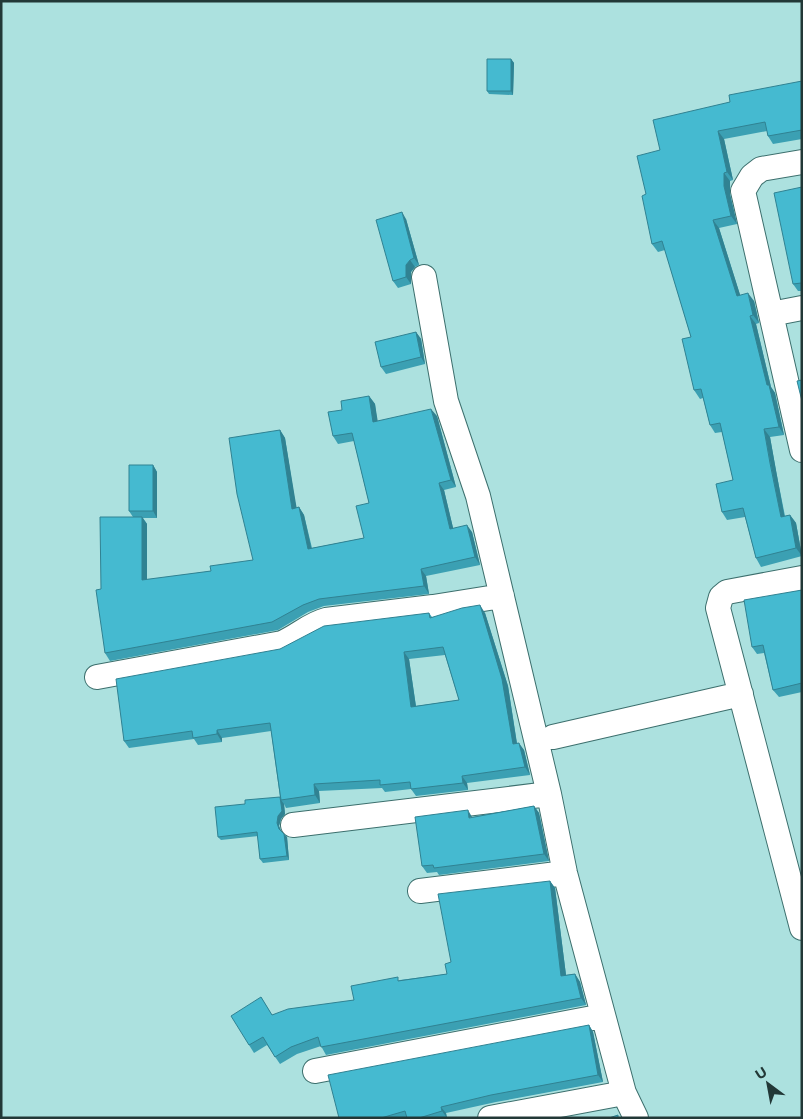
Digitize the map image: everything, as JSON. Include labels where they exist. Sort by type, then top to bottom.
[{"type":"street","points":[[802,162],[762,170],[752,176],[743,191],[802,450]]},
{"type":"street","points":[[424,276],[446,401],[478,496],[565,873],[624,1093],[636,1118]]},
{"type":"street","points":[[771,314],[802,308]]},
{"type":"street","points":[[802,578],[727,592],[721,597],[718,608],[802,928]]},
{"type":"street","points":[[97,677],[282,643],[294,638],[316,622],[326,620],[433,608],[502,596]]},
{"type":"street","points":[[553,737],[740,694]]},
{"type":"street","points":[[294,825],[548,794]]},
{"type":"street","points":[[420,891],[565,873]]},
{"type":"street","points":[[315,1071],[603,1016]]},
{"type":"street","points":[[490,1118],[624,1093]]},
{"type":"building","points":[[487,59],[511,59],[511,91],[487,91]]},
{"type":"building","points":[[802,81],[802,130],[768,136],[765,122],[718,131],[727,172],[724,173],[724,186],[731,216],[713,220],[737,296],[748,293],[753,315],[750,316],[779,427],[764,429],[770,463],[781,517],[790,515],[796,548],[756,558],[743,508],[722,512],[716,484],[733,480],[720,423],[710,425],[701,389],[694,390],[682,339],[691,337],[662,241],[652,244],[642,196],[646,194],[637,156],[660,150],[653,120],[730,102],[729,95]]},
{"type":"building","points":[[802,187],[802,284],[793,284],[774,193]]},
{"type":"building","points":[[402,212],[414,258],[406,265],[406,277],[393,281],[376,220]]},
{"type":"building","points":[[416,332],[421,357],[381,367],[375,342]]},
{"type":"building","points":[[802,380],[802,401],[797,381]]},
{"type":"building","points":[[369,396],[373,422],[431,409],[451,480],[439,483],[450,529],[467,525],[475,557],[421,569],[424,586],[319,599],[303,605],[272,622],[105,653],[96,590],[101,589],[100,517],[142,517],[142,580],[211,571],[210,566],[253,560],[237,494],[229,438],[280,430],[292,509],[299,507],[308,549],[364,538],[356,506],[369,503],[352,433],[333,436],[328,412],[342,410],[341,401]]},
{"type":"building","points":[[129,465],[153,465],[153,511],[129,511]]},
{"type":"building","points":[[802,590],[802,683],[773,690],[763,645],[752,647],[744,600]]},
{"type":"building","points":[[480,605],[502,679],[513,744],[519,743],[525,767],[462,776],[463,783],[411,789],[410,782],[380,785],[380,780],[314,784],[315,795],[281,800],[270,723],[217,730],[217,734],[193,738],[192,731],[124,741],[116,679],[280,649],[324,626],[429,613],[430,618],[462,608]],"holes":[[[443,647],[459,700],[411,707],[404,652]]]},
{"type":"building","points":[[280,797],[282,811],[278,816],[277,823],[279,829],[284,834],[287,856],[260,859],[257,832],[218,837],[215,807],[245,804],[245,800]]},
{"type":"building","points":[[534,806],[544,854],[434,868],[433,865],[422,866],[415,817],[468,810],[469,818]]},
{"type":"building","points":[[550,881],[561,976],[575,974],[581,998],[321,1047],[318,1037],[291,1047],[275,1057],[263,1037],[249,1045],[231,1016],[261,997],[272,1015],[288,1009],[354,1000],[351,986],[398,977],[398,981],[447,974],[445,964],[451,962],[438,894]]},
{"type":"building","points":[[589,1025],[598,1075],[491,1095],[441,1107],[442,1111],[419,1118],[407,1118],[405,1111],[381,1118],[339,1118],[328,1075]]}]
